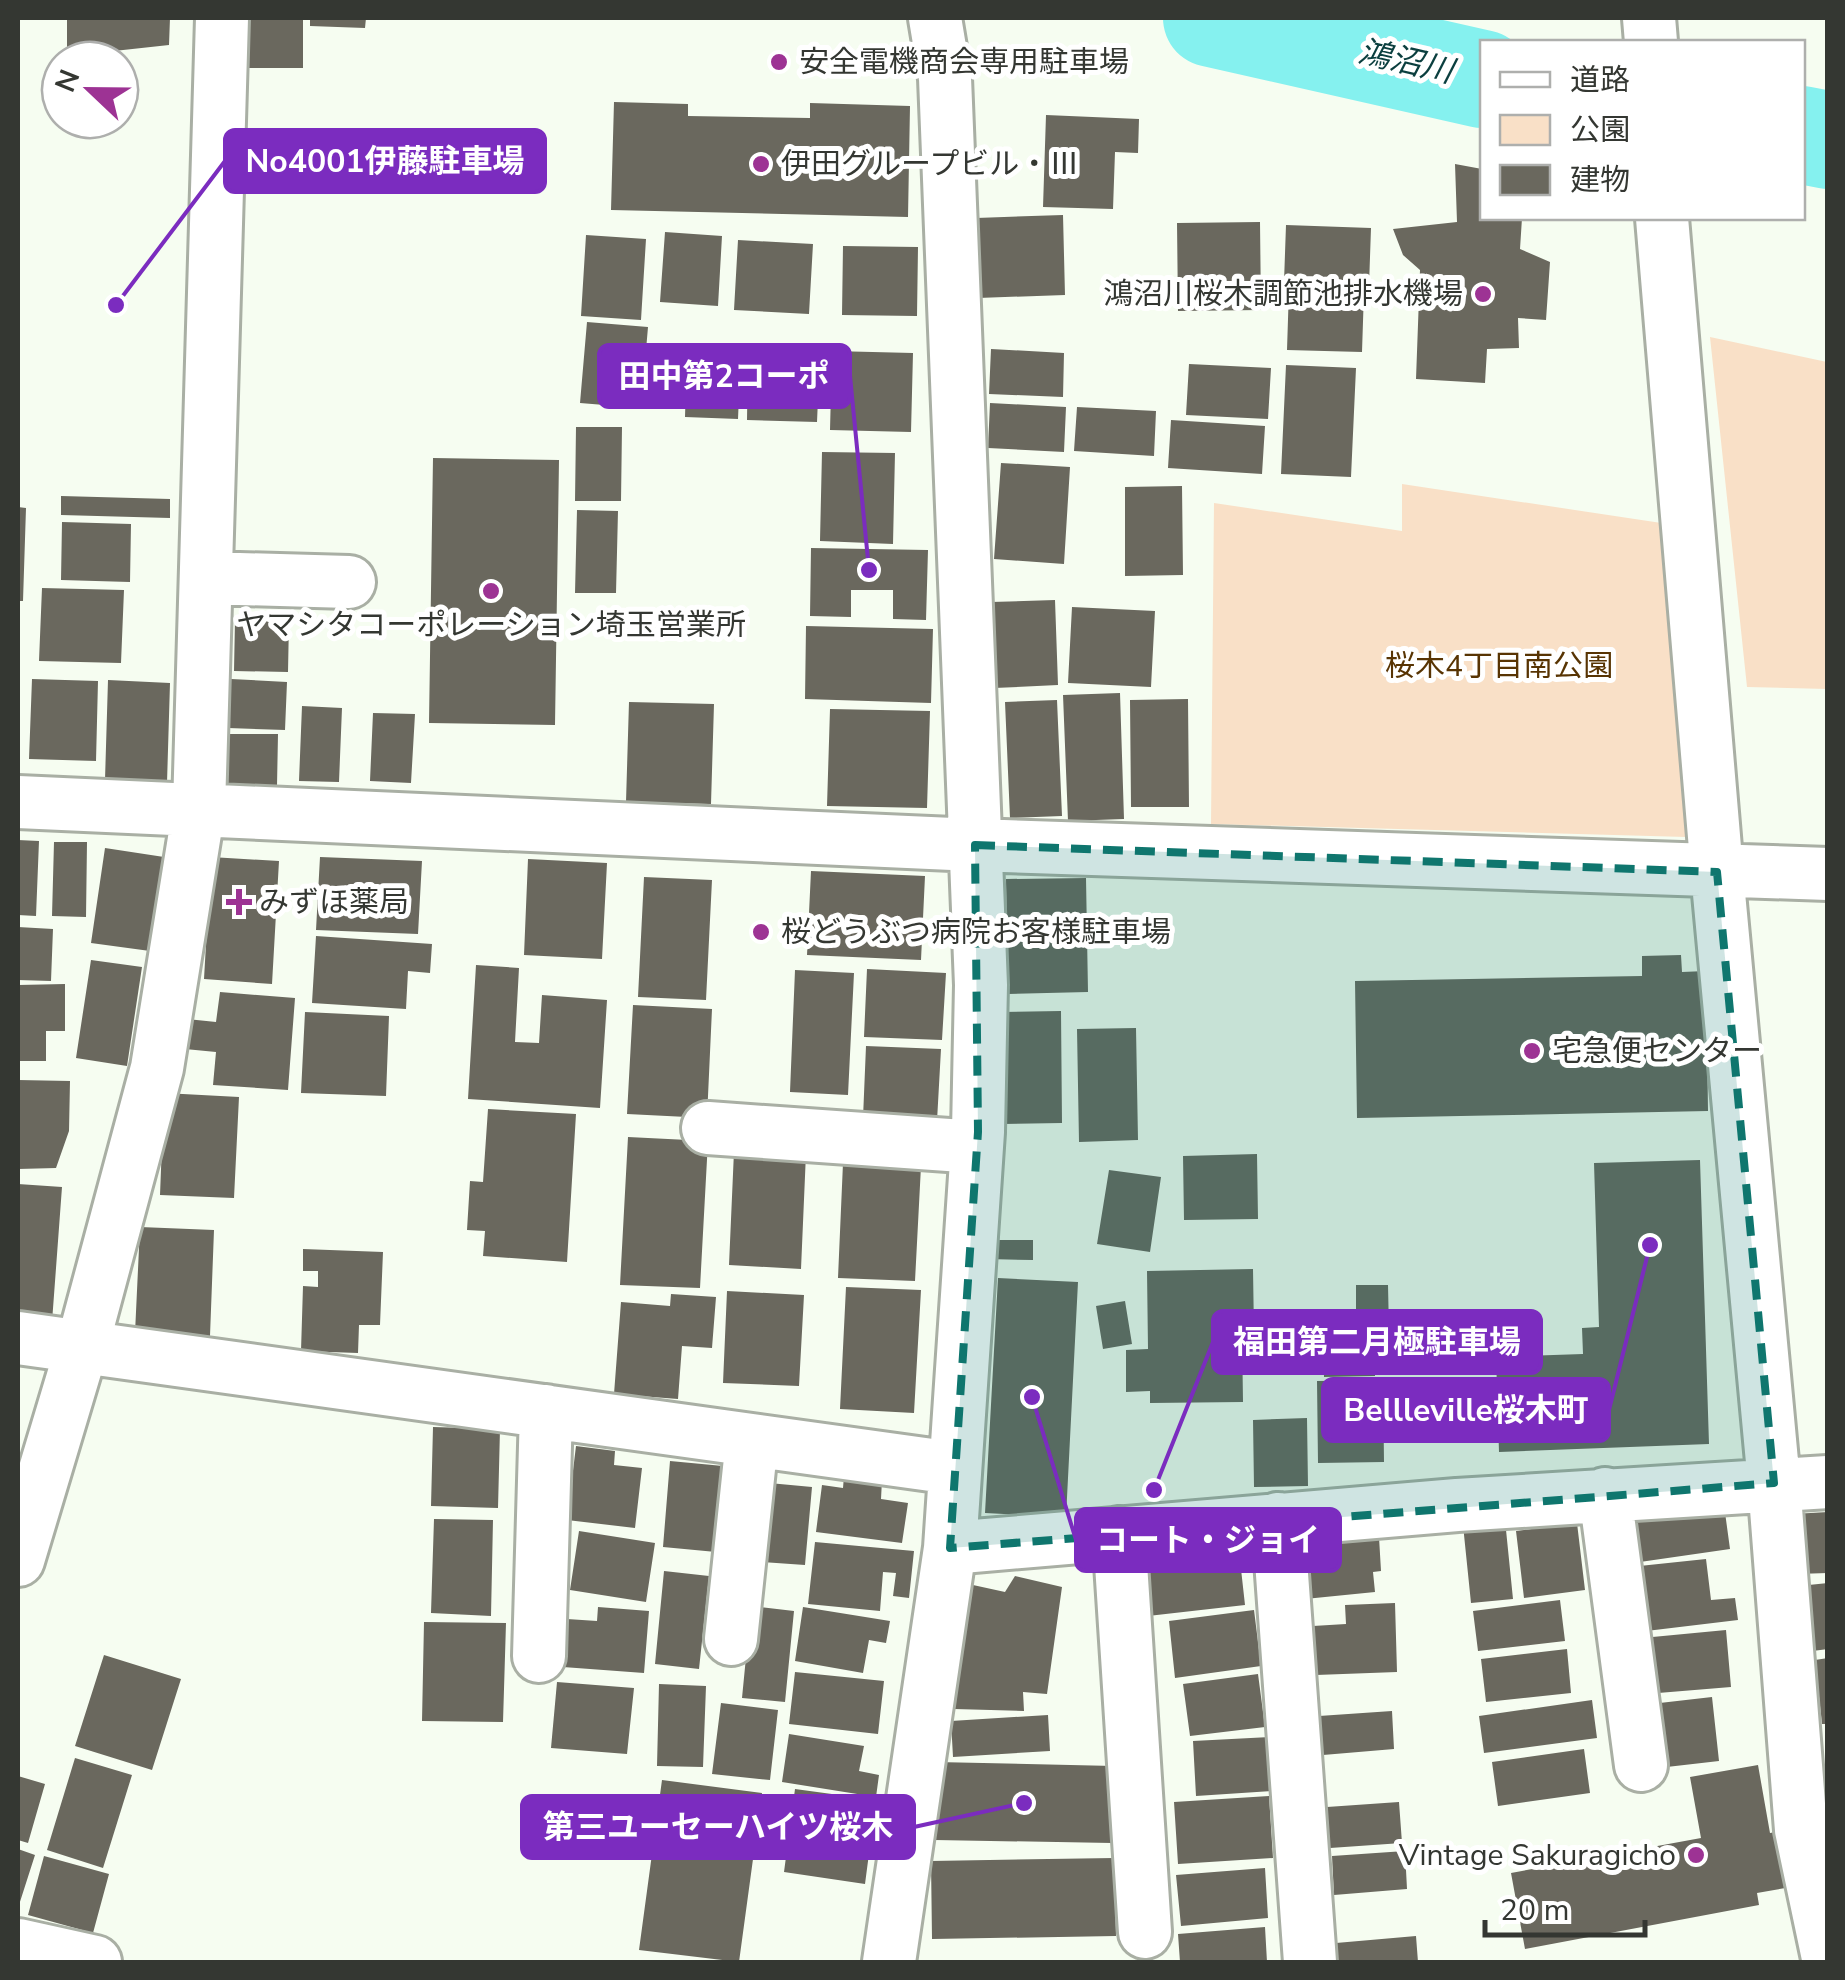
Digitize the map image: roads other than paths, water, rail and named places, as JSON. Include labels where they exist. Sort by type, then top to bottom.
[{"type":"street","points":[[18,1560],[82,1347],[157,1068],[200,808],[222,18]]},
{"type":"street","points":[[889,1962],[950,1548],[976,1147],[981,985],[945,78],[935,18]]},
{"type":"street","points":[[1662,220],[1774,1483],[1828,1958]]},
{"type":"street","points":[[206,578],[348,582]]},
{"type":"street","points":[[18,802],[975,845],[1828,874]]},
{"type":"street","points":[[708,1128],[976,1147]]},
{"type":"street","points":[[18,1338],[953,1468]]},
{"type":"street","points":[[538,1656],[546,1411]]},
{"type":"street","points":[[730,1639],[752,1440]]},
{"type":"street","points":[[950,1548],[1606,1494],[1828,1482]]},
{"type":"street","points":[[1606,1494],[1641,1765]]},
{"type":"street","points":[[1278,1520],[1310,1962]]},
{"type":"street","points":[[1119,1533],[1145,1932]]},
{"type":"street","points":[[18,1946],[95,1962]]},
{"type":"waterway","name":"鴻沼川","points":[[1212,18],[1480,79]]},
{"type":"waterway","name":"鴻沼川","points":[[1805,136],[1828,140]]},
{"type":"place","name":"安全電機商会専用駐車場","points":[[779,62]]},
{"type":"place","name":"伊田グループビル・Ⅲ","points":[[761,164]]},
{"type":"place","name":"鴻沼川桜木調節池排水機場","points":[[1483,294]]},
{"type":"place","name":"No4001伊藤駐車場","points":[[116,305]]},
{"type":"place","name":"田中第2コーポ","points":[[869,570]]},
{"type":"place","name":"ヤマシタコーポレーション埼玉営業所","points":[[491,591]]},
{"type":"place","name":"みずほ薬局","points":[[239,902]]},
{"type":"place","name":"桜どうぶつ病院お客様駐車場","points":[[761,932]]},
{"type":"place","name":"宅急便センター","points":[[1532,1051]]},
{"type":"place","name":"Bellleville桜木町","points":[[1650,1245]]},
{"type":"place","name":"コート・ジョイ","points":[[1032,1397]]},
{"type":"place","name":"福田第二月極駐車場","points":[[1154,1490]]},
{"type":"place","name":"第三ユーセーハイツ桜木","points":[[1024,1803]]},
{"type":"place","name":"Vintage Sakuragicho","points":[[1696,1855]]},
{"type":"park label","name":"桜木4丁目南公園","points":[[1499,666]]}]
